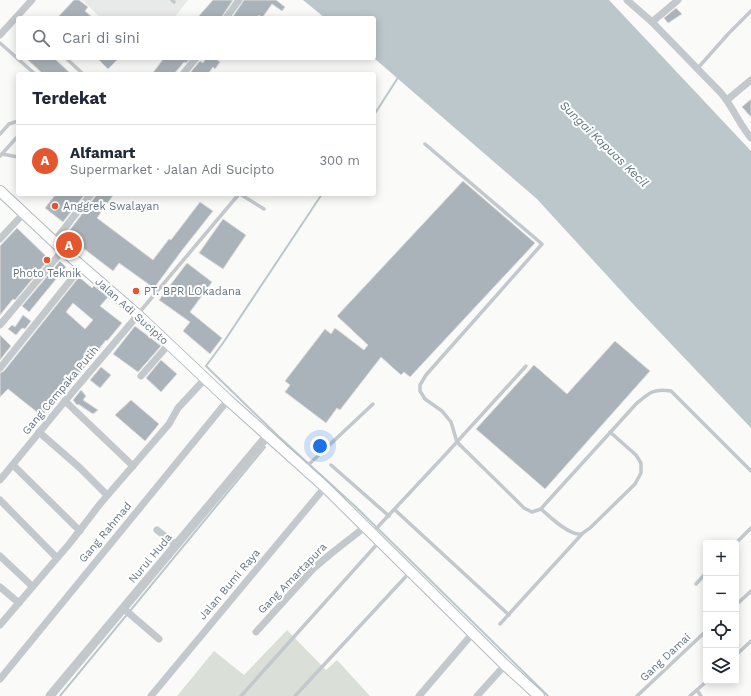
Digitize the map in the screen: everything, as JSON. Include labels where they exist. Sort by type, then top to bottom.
[{"type":"main road","name":"Jalan Adi Sucipto","points":[[0,191],[54,242],[138,315],[228,400],[325,487],[505,665],[539,696]]},
{"type":"street","points":[[22,16],[32,0]]},
{"type":"street","points":[[227,16],[239,0]]},
{"type":"street","points":[[627,0],[652,22],[727,100],[740,124],[751,138]]},
{"type":"street","points":[[652,22],[678,0]]},
{"type":"street","points":[[0,35],[16,21]]},
{"type":"street","points":[[185,72],[194,60]]},
{"type":"street","points":[[727,100],[751,80]]},
{"type":"street","points":[[54,242],[89,196]]},
{"type":"street","points":[[0,239],[24,213]]},
{"type":"street","points":[[0,325],[63,250]]},
{"type":"street","points":[[0,368],[82,266]]},
{"type":"street","name":"Gang Cempaka Putih","points":[[0,480],[64,401],[138,315]]},
{"type":"street","points":[[141,376],[169,344]]},
{"type":"street","points":[[0,625],[80,531],[107,495],[169,424],[178,408],[206,379]]},
{"type":"street","name":"Gang Rahmad","points":[[0,679],[228,400]]},
{"type":"street","points":[[64,401],[133,466]]},
{"type":"street","points":[[39,432],[80,468],[107,495]]},
{"type":"street","name":"Nurul Huda","points":[[50,696],[268,435]]},
{"type":"street","points":[[13,465],[80,531]]},
{"type":"street","name":"Jalan Bumi Raya","points":[[151,696],[325,487]]},
{"type":"street","points":[[0,500],[57,558]]},
{"type":"street","points":[[157,530],[176,545]]},
{"type":"street","name":"Gang Amartapura","points":[[256,632],[314,568],[333,552],[370,530]]},
{"type":"street","points":[[0,556],[32,586]]},
{"type":"street","points":[[0,587],[19,603]]},
{"type":"street","points":[[123,608],[159,639]]},
{"type":"street","points":[[419,696],[473,633]]},
{"type":"street","points":[[477,696],[505,665]]},
{"type":"lane","points":[[697,69],[751,11]]},
{"type":"lane","points":[[0,43],[16,57]]},
{"type":"lane","points":[[19,60],[33,72]]},
{"type":"lane","points":[[68,60],[81,72]]},
{"type":"lane","points":[[0,134],[9,124],[16,122]]},
{"type":"lane","points":[[1,155],[16,138]]},
{"type":"lane","points":[[425,144],[542,244],[426,375],[420,385],[420,391],[425,399],[442,411],[451,422],[457,442],[524,508],[532,512],[540,509],[636,404],[648,394],[659,389],[671,391],[751,471]]},
{"type":"lane","points":[[1,155],[16,157]]},
{"type":"lane","points":[[138,315],[238,196]]},
{"type":"lane","points":[[243,196],[264,209]]},
{"type":"lane","points":[[370,530],[379,525],[395,510],[526,366]]},
{"type":"lane","points":[[306,467],[373,404]]},
{"type":"lane","points":[[500,624],[582,534],[635,484],[641,472],[641,463],[636,455],[610,432]]},
{"type":"lane","points":[[331,465],[389,516]]},
{"type":"lane","points":[[540,509],[573,533],[582,534]]},
{"type":"lane","points":[[395,510],[509,615]]},
{"type":"lane","points":[[739,540],[751,528]]},
{"type":"lane","points":[[241,696],[380,541]]},
{"type":"lane","points":[[295,696],[411,571]]},
{"type":"lane","points":[[696,584],[703,576]]},
{"type":"lane","points":[[739,602],[751,591]]},
{"type":"lane","name":"Gang Damai","points":[[637,696],[703,634]]},
{"type":"lane","points":[[739,652],[751,642]]},
{"type":"lane","points":[[690,696],[703,684]]},
{"type":"lane","points":[[696,690],[701,696]]},
{"type":"shaded area","points":[[82,0],[188,0],[176,16],[99,16]]},
{"type":"shaded area","points":[[287,630],[326,670],[337,660],[370,696],[177,696],[214,651],[244,675]]},
{"type":"water","name":"Sungai Kapuas Kecil","points":[[303,0],[609,0],[751,151],[751,428],[634,305],[537,199],[376,60],[376,16],[323,16]]},
{"type":"building","points":[[74,0],[79,0],[88,7],[85,11],[91,16],[59,16]]},
{"type":"building","points":[[213,0],[233,0],[222,16],[199,16]]},
{"type":"building","points":[[244,0],[276,0],[285,7],[282,11],[272,4],[263,16],[233,16]]},
{"type":"building","points":[[676,8],[682,14],[668,23],[664,18]]},
{"type":"building","points":[[28,60],[56,60],[69,72],[41,72]]},
{"type":"building","points":[[99,60],[117,60],[108,69]]},
{"type":"building","points":[[162,60],[188,60],[186,63],[184,62],[176,72],[154,72]]},
{"type":"building","points":[[205,60],[218,60],[220,62],[215,69],[213,67],[209,72],[191,72],[200,61],[203,63]]},
{"type":"building","points":[[751,99],[751,117],[742,107]]},
{"type":"building","points":[[463,181],[535,243],[410,377],[404,372],[401,375],[381,357],[340,410],[337,408],[326,423],[285,392],[290,385],[285,381],[325,329],[331,334],[335,328],[364,350],[368,345],[337,316]]},
{"type":"building","name":"Anggrek Swalayan","points":[[54,196],[83,196],[63,222],[45,208]]},
{"type":"building","points":[[113,196],[97,218],[153,260],[169,239],[171,240],[200,202],[213,211],[154,288],[119,263],[113,271],[66,235],[95,197]]},
{"type":"building","points":[[223,219],[246,235],[223,269],[199,253]]},
{"type":"building","points":[[17,228],[49,259],[15,300],[13,299],[0,315],[0,246]]},
{"type":"building","points":[[60,261],[66,267],[29,312],[22,306]]},
{"type":"building","points":[[187,263],[212,282],[190,312],[222,338],[210,354],[183,331],[190,322],[159,300]]},
{"type":"building","points":[[79,277],[92,288],[94,286],[108,297],[100,306],[122,323],[42,416],[8,389],[0,397],[0,373],[4,371]],"holes":[[[73,303],[93,320],[85,329],[66,312]]]},
{"type":"building","points":[[23,315],[31,321],[25,329],[22,328],[16,335],[8,329],[12,325],[15,327]]},
{"type":"building","points":[[135,326],[161,346],[138,372],[113,354]]},
{"type":"building","points":[[0,335],[11,346],[0,360]]},
{"type":"building","points":[[615,341],[650,371],[545,489],[476,429],[534,365],[567,394]]},
{"type":"building","points":[[161,360],[177,374],[161,392],[146,378]]},
{"type":"building","points":[[101,367],[111,375],[100,388],[90,380]]},
{"type":"building","points":[[81,390],[86,396],[83,400],[98,410],[93,414],[78,404],[77,405],[73,400]]},
{"type":"building","points":[[131,400],[159,424],[145,441],[115,415]]},
{"type":"waterway","points":[[376,112],[399,76]]},
{"type":"waterway","points":[[321,196],[223,343],[206,366],[276,434],[357,508],[548,696]]},
{"type":"waterway","points":[[60,696],[265,447]]},
{"type":"place","name":"Anggrek Swalayan","points":[[55,206]]},
{"type":"place","name":"Alfamart","points":[[69,245]]},
{"type":"place","name":"Photo Teknik","points":[[47,260]]},
{"type":"place","name":"PT. BPR LOkadana","points":[[136,291]]}]
